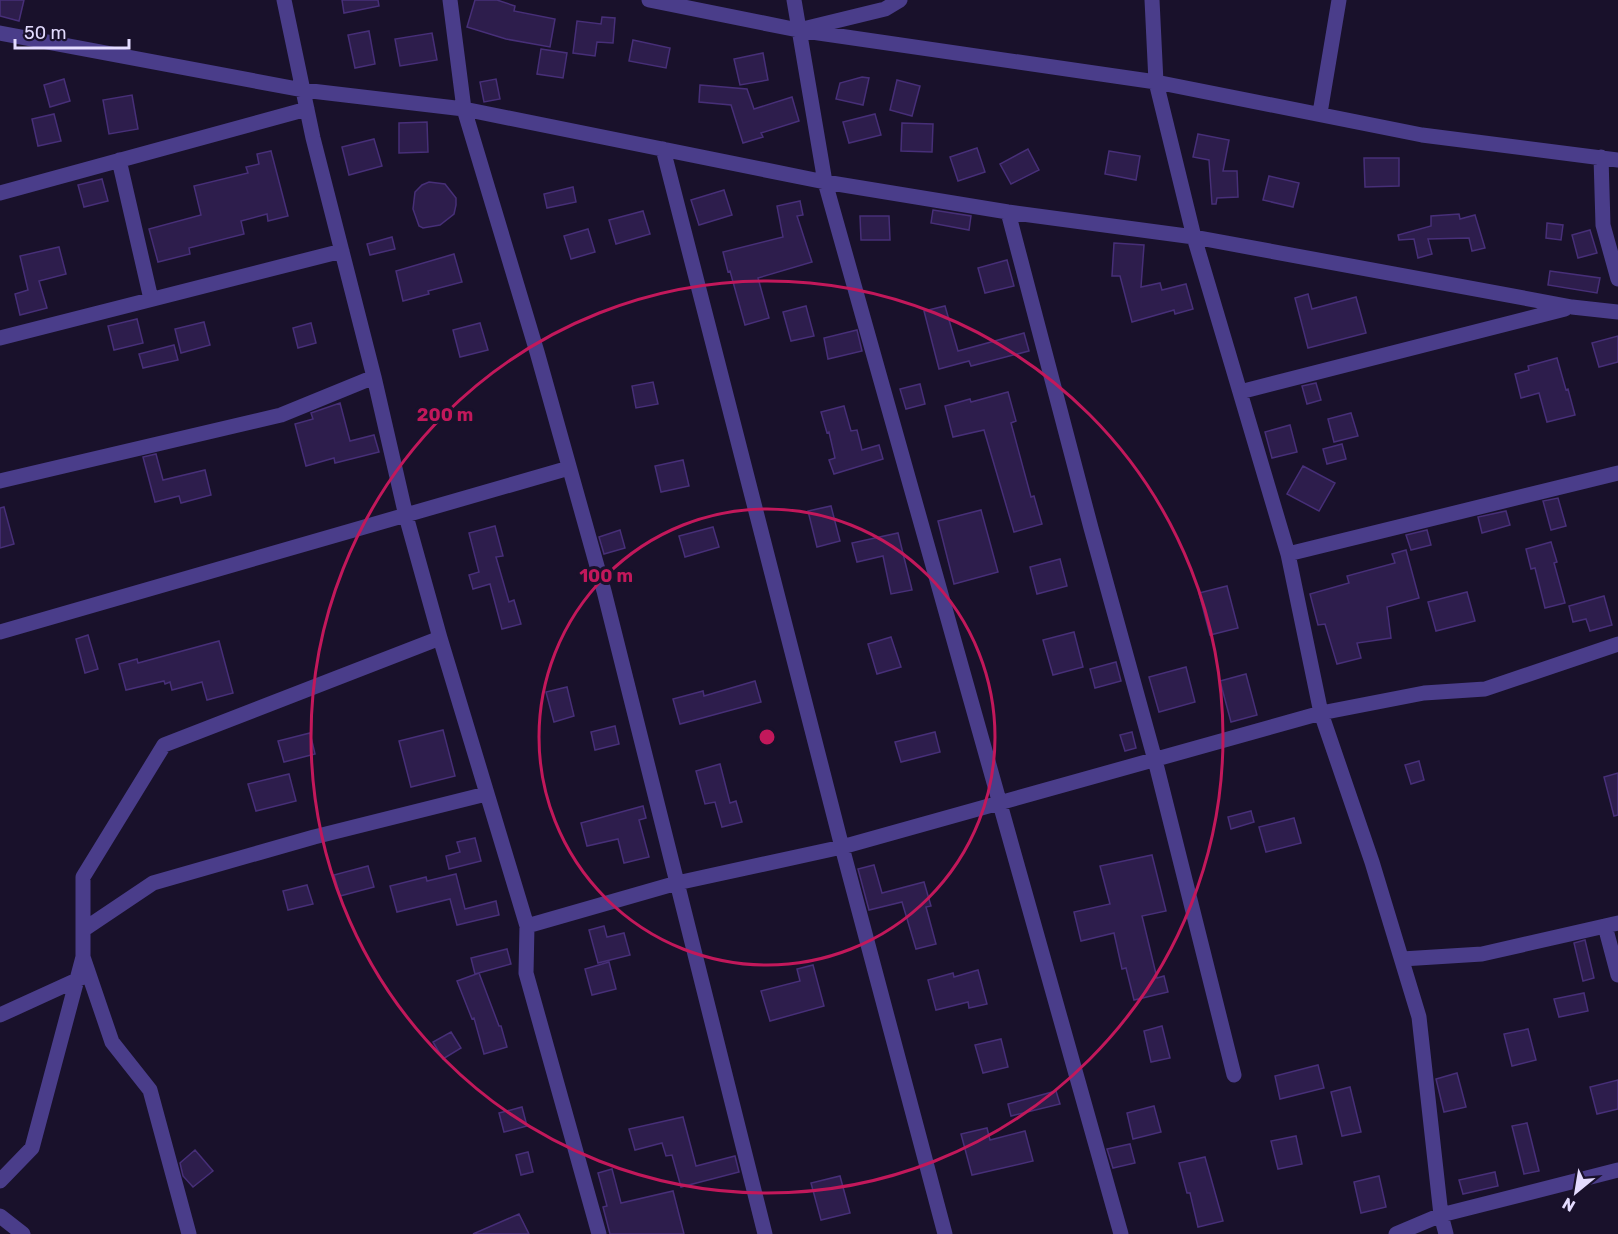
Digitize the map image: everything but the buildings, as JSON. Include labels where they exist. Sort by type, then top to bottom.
[{"type":"street","points":[[284,0],[307,109],[406,516],[486,794],[527,926],[526,973],[599,1234]]},
{"type":"street","points":[[450,0],[464,109],[537,352],[604,591],[765,1234]]},
{"type":"street","points":[[650,0],[798,30],[1156,82],[1422,135],[1618,160]]},
{"type":"street","points":[[794,0],[825,182],[1121,1234]]},
{"type":"street","points":[[798,30],[885,9],[900,0]]},
{"type":"street","points":[[1152,0],[1156,82],[1194,237],[1287,554],[1321,713],[1372,862],[1419,1017],[1441,1215],[1446,1234]]},
{"type":"street","points":[[1320,113],[1339,0]]},
{"type":"street","points":[[0,33],[303,90],[464,109],[825,182],[1008,212],[1194,237],[1572,307],[1618,312]]},
{"type":"street","points":[[0,193],[307,109]]},
{"type":"street","points":[[663,149],[842,847],[945,1234]]},
{"type":"street","points":[[1601,157],[1603,225],[1618,279]]},
{"type":"street","points":[[119,160],[151,299]]},
{"type":"street","points":[[1008,212],[1088,517],[1155,759],[1234,1075]]},
{"type":"street","points":[[0,338],[342,251]]},
{"type":"street","points":[[1240,392],[1572,307]]},
{"type":"street","points":[[0,481],[281,414],[374,377]]},
{"type":"street","points":[[0,632],[569,468]]},
{"type":"street","points":[[1287,554],[1618,473]]},
{"type":"street","points":[[0,1181],[32,1148],[83,978],[83,877],[164,745],[440,638]]},
{"type":"street","points":[[527,926],[677,883],[842,847],[1321,713],[1424,693],[1485,689],[1618,644]]},
{"type":"street","points":[[83,930],[153,883],[315,837],[486,794]]},
{"type":"street","points":[[1402,958],[1482,954],[1611,924],[1618,975]]},
{"type":"street","points":[[0,1016],[83,978]]},
{"type":"street","points":[[83,978],[112,1042],[150,1090],[189,1234]]},
{"type":"street","points":[[1396,1234],[1441,1215],[1618,1170]]},
{"type":"street","points":[[0,1216],[22,1234]]}]
